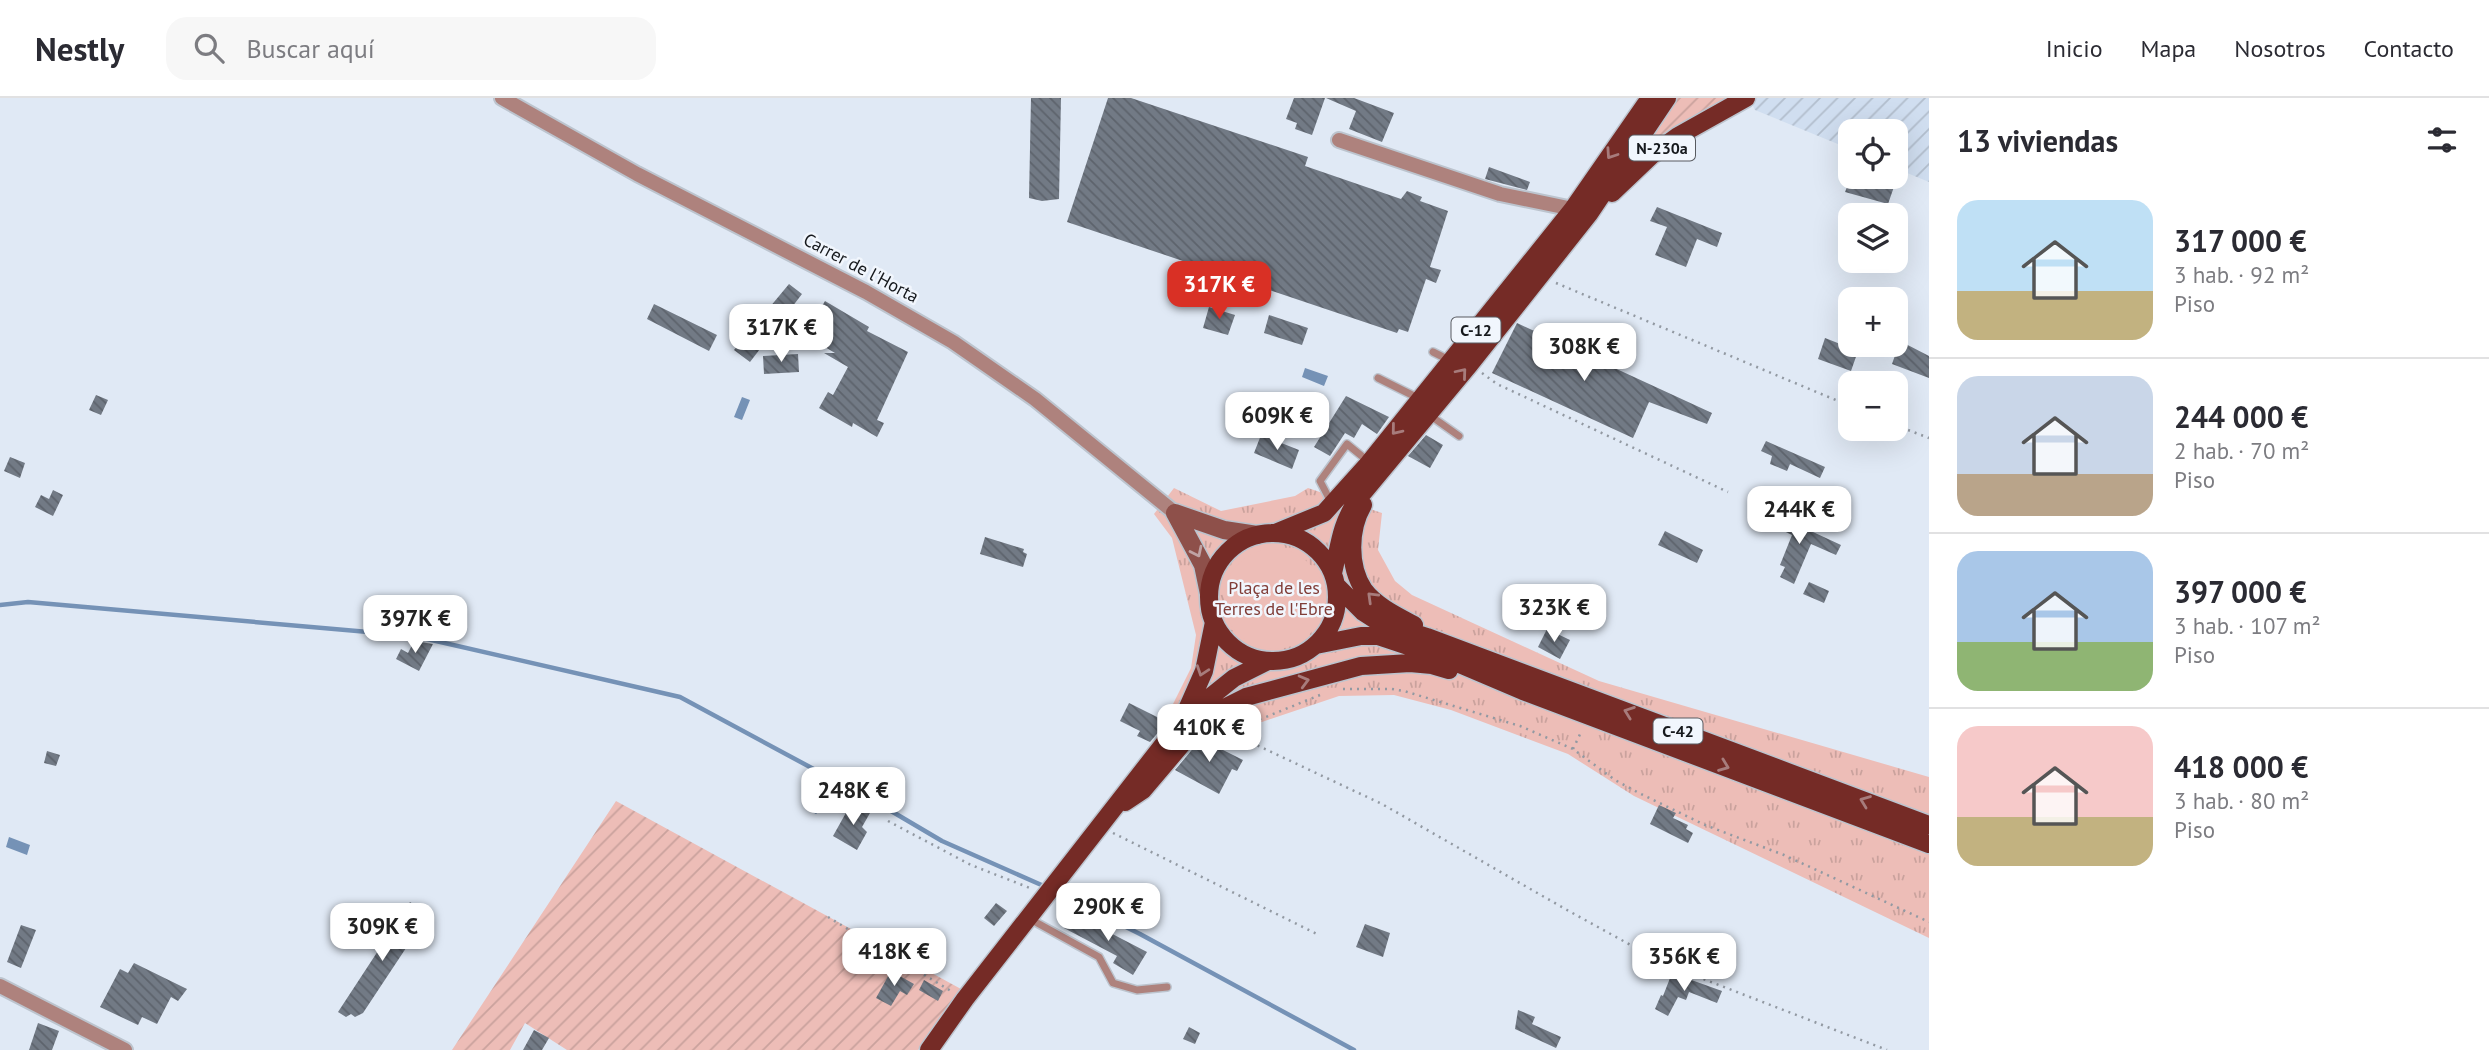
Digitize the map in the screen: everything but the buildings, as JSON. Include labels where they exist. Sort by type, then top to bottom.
[{"type":"main road","name":"C-12","points":[[1184,718],[1203,671],[1213,622],[1209,594],[1216,568],[1226,553],[1240,542],[1324,513],[1369,463],[1470,364],[1540,276],[1650,98]]},
{"type":"main road","name":"C-12","points":[[929,1050],[941,1026],[965,999],[1019,923],[1051,889],[1184,718],[1234,678],[1268,661],[1294,658],[1316,645],[1330,628],[1337,607],[1335,579],[1340,533],[1347,516],[1388,463],[1451,362],[1581,212],[1667,98]]},
{"type":"main road","name":"N-230a","points":[[1581,212],[1670,142],[1746,98]]},
{"type":"main road","points":[[1388,463],[1359,513],[1352,540],[1353,558],[1364,589],[1380,604],[1414,625],[1427,637]]},
{"type":"main road","points":[[1266,534],[1293,537],[1310,545],[1323,557],[1335,579]]},
{"type":"main road","name":"C-42","points":[[1335,579],[1363,612],[1377,621],[1427,637],[1929,825]]},
{"type":"main road","points":[[1213,622],[1235,649],[1254,659],[1268,661]]},
{"type":"main road","name":"C-42","points":[[1316,645],[1361,636],[1378,636],[1450,660],[1523,691],[1929,844]]},
{"type":"main road","points":[[1111,811],[1143,790],[1203,718],[1246,697],[1283,686],[1361,666],[1410,663],[1432,665],[1523,691]]},
{"type":"street","name":"Carrer de l'Horta","points":[[502,98],[609,159],[849,282],[945,337],[1035,399],[1175,513]]},
{"type":"street","points":[[1339,140],[1500,194],[1581,212]]},
{"type":"street","points":[[1175,513],[1224,530],[1266,534]]},
{"type":"street","points":[[1175,513],[1203,565],[1209,594]]},
{"type":"street","points":[[0,986],[125,1050]]},
{"type":"lane","points":[[1433,352],[1451,362]]},
{"type":"lane","points":[[1378,378],[1424,407],[1459,436]]},
{"type":"lane","points":[[1333,505],[1320,481],[1347,444],[1369,463]]},
{"type":"lane","points":[[1019,923],[1098,957],[1113,983],[1137,990],[1167,987]]},
{"type":"path","points":[[1540,276],[1838,401]]},
{"type":"path","points":[[1470,364],[1497,384],[1728,492]]},
{"type":"path","points":[[1908,430],[1929,438]]},
{"type":"path","points":[[1339,689],[1378,688],[1404,691],[1520,726],[1573,749],[1615,780],[1705,825],[1784,855],[1929,922]]},
{"type":"path","points":[[1327,693],[1256,720],[1247,728],[1248,741],[1382,804],[1667,965],[1887,1050]]},
{"type":"path","points":[[1573,749],[1589,716]]},
{"type":"path","points":[[888,821],[971,865],[1017,881],[1051,889]]},
{"type":"path","points":[[1100,827],[1317,934]]},
{"type":"path","points":[[828,917],[965,999]]},
{"type":"shaded area","points":[[1749,98],[1929,98],[1929,182],[1908,173],[1908,119],[1838,119],[1838,144],[1755,110]]},
{"type":"green space","points":[[1675,98],[1736,98],[1623,175]]},
{"type":"green space","points":[[1174,488],[1221,511],[1295,496],[1308,488],[1382,513],[1378,550],[1395,581],[1412,595],[1599,681],[1929,777],[1929,938],[1634,796],[1568,754],[1451,710],[1394,695],[1339,696],[1262,722],[1213,728],[1171,708],[1191,668],[1196,635],[1172,538],[1154,514]]},
{"type":"green space","name":"Plaça de les Terres de l'Ebre","points":[[1274,549],[1293,553],[1310,563],[1320,580],[1324,599],[1320,618],[1310,635],[1293,645],[1274,649],[1255,645],[1238,635],[1228,618],[1224,599],[1228,580],[1238,563],[1255,553]]},
{"type":"green space","points":[[616,801],[961,989],[918,1050],[567,1050],[525,1023],[510,1050],[452,1050]]},
{"type":"water","points":[[1305,368],[1328,376],[1324,386],[1302,377]]},
{"type":"water","points":[[742,397],[750,400],[742,420],[734,417]]},
{"type":"water","points":[[815,790],[824,795],[816,814],[805,808]]},
{"type":"water","points":[[9,837],[30,845],[27,855],[6,847]]},
{"type":"waterway","points":[[0,605],[28,602],[414,636],[680,697],[942,841],[1046,887]]},
{"type":"waterway","points":[[1054,891],[1140,934],[1354,1050]]}]
